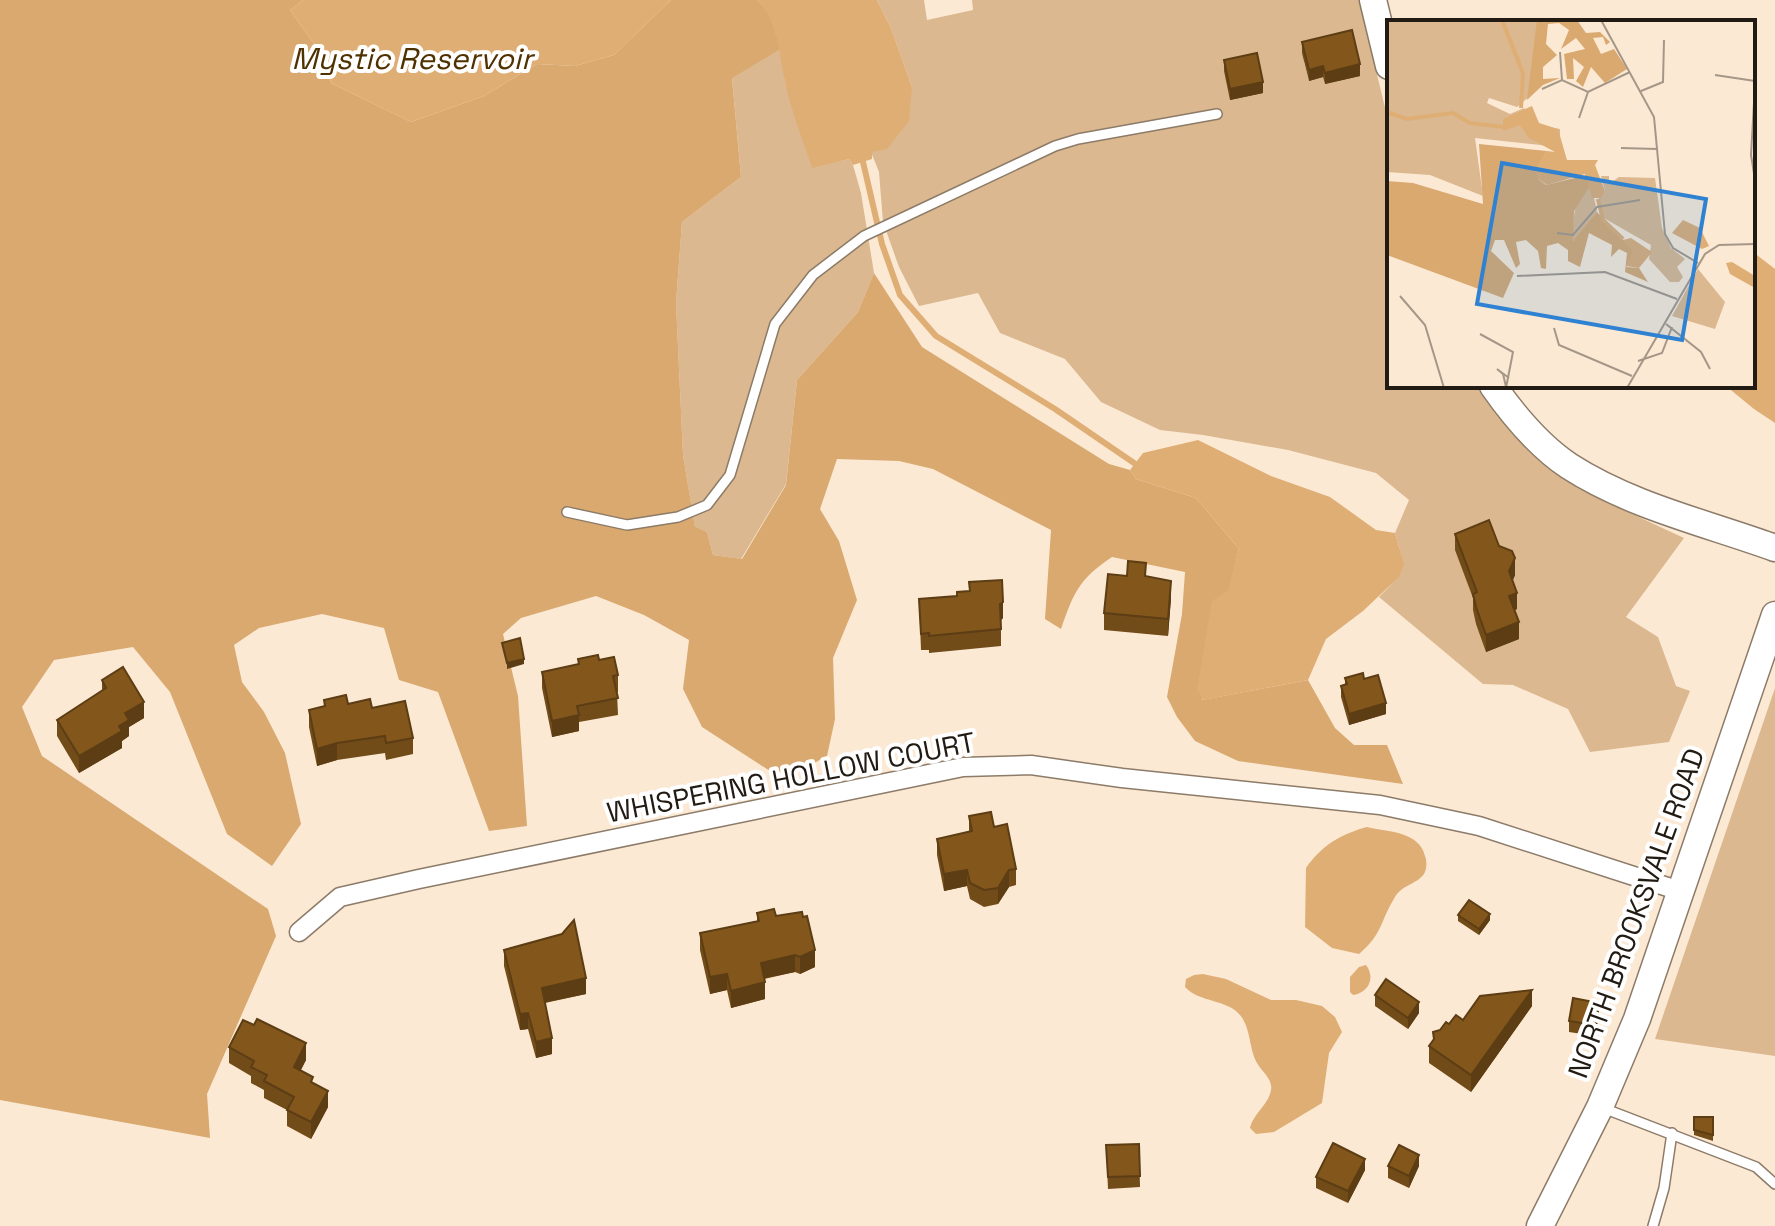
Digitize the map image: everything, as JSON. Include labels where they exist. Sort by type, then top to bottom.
[{"type":"main road","points":[[1373,0],[1387,58]]},
{"type":"main road","points":[[1495,388],[1541,443],[1569,465],[1633,498],[1775,548]]},
{"type":"main road","name":"NORTH BROOKSVALE ROAD","points":[[1540,1226],[1600,1107],[1637,1019],[1775,615]]},
{"type":"street","name":"WHISPERING HOLLOW COURT","points":[[299,932],[340,897],[963,767],[1031,765],[1122,778],[1380,805],[1479,826],[1680,891]]},
{"type":"lane","points":[[567,512],[627,525],[678,517],[707,505],[730,475],[775,324],[813,275],[864,236],[1055,146],[1078,139],[1217,114]]},
{"type":"lane","points":[[1600,1107],[1756,1167],[1775,1184]]},
{"type":"lane","points":[[1653,1226],[1664,1188],[1672,1133]]},
{"type":"shaded area","points":[[0,0],[303,0],[290,10],[324,58],[331,83],[411,122],[484,96],[537,64],[575,66],[614,55],[671,0],[757,0],[769,12],[781,49],[732,78],[741,177],[682,222],[676,303],[683,455],[695,527],[707,532],[713,555],[742,559],[786,485],[797,380],[858,312],[874,273],[922,347],[1109,464],[1130,470],[1136,479],[1196,498],[1239,549],[1202,700],[1308,680],[1335,728],[1354,745],[1387,745],[1403,784],[1238,761],[1195,741],[1167,697],[1182,614],[1185,572],[1112,557],[1079,587],[1061,629],[1045,619],[1051,530],[933,469],[899,461],[837,459],[820,509],[839,541],[857,600],[833,658],[835,719],[827,756],[809,766],[773,773],[702,727],[683,689],[689,640],[644,615],[596,596],[521,618],[503,634],[518,696],[527,826],[489,831],[438,692],[399,680],[384,628],[322,614],[259,628],[234,645],[242,682],[264,712],[285,753],[301,824],[272,866],[227,834],[170,692],[133,647],[54,660],[22,707],[42,756],[268,909],[276,936],[207,1094],[210,1138],[0,1100]]},
{"type":"shaded area","points":[[877,0],[924,0],[927,20],[973,10],[972,0],[1359,0],[1387,116],[1387,388],[1482,388],[1516,437],[1547,467],[1613,505],[1684,538],[1626,617],[1658,637],[1676,686],[1690,691],[1669,742],[1590,752],[1568,709],[1513,685],[1483,684],[1379,597],[1402,568],[1395,533],[1409,500],[1376,473],[1288,450],[1160,430],[1101,402],[1065,359],[1000,333],[978,293],[919,306],[899,267],[883,222],[879,172],[871,152],[878,149],[912,87],[891,28]],"holes":[[[1304,62],[1360,75],[1325,84],[1323,77],[1309,81]]]},
{"type":"shaded area","points":[[781,49],[785,82],[812,167],[849,159],[853,165],[861,193],[874,273],[858,312],[797,380],[786,484],[741,559],[713,555],[707,532],[695,528],[683,455],[676,303],[682,222],[741,177],[732,77]]},
{"type":"shaded area","points":[[1775,688],[1775,1056],[1655,1039]]},
{"type":"water","name":"Mystic Reservoir","points":[[303,0],[671,0],[614,55],[575,66],[537,64],[484,96],[411,122],[331,83],[324,58],[290,10]]},
{"type":"water","points":[[757,0],[877,0],[891,28],[912,87],[909,121],[887,149],[872,152],[872,159],[853,165],[849,159],[812,168],[788,93],[774,28]]},
{"type":"water","points":[[1755,254],[1775,269],[1775,423],[1728,388],[1755,388]]},
{"type":"water","points":[[1198,440],[1271,476],[1330,497],[1376,530],[1395,533],[1404,564],[1399,577],[1363,611],[1326,639],[1308,680],[1203,700],[1197,689],[1212,601],[1228,590],[1239,549],[1196,498],[1136,479],[1130,470],[1143,453]]},
{"type":"water","points":[[1367,827],[1410,837],[1422,848],[1426,865],[1421,877],[1398,893],[1377,934],[1359,954],[1332,948],[1305,927],[1306,868],[1333,842]]},
{"type":"water","points":[[1366,965],[1369,984],[1353,995],[1350,992],[1350,977],[1359,967]]},
{"type":"water","points":[[1203,974],[1226,979],[1271,1000],[1296,1000],[1322,1006],[1335,1017],[1342,1032],[1329,1053],[1322,1103],[1274,1132],[1256,1134],[1250,1128],[1270,1095],[1270,1082],[1254,1057],[1240,1015],[1228,1006],[1198,996],[1185,987],[1186,979]]},
{"type":"building","points":[[1352,30],[1360,64],[1325,73],[1323,66],[1309,70],[1302,42]]},
{"type":"building","points":[[1257,53],[1263,82],[1230,89],[1224,60]]},
{"type":"building","points":[[1489,520],[1499,546],[1512,551],[1515,558],[1509,571],[1517,593],[1509,596],[1519,622],[1486,635],[1473,594],[1477,592],[1455,534]]},
{"type":"building","points":[[1128,561],[1146,563],[1145,576],[1171,581],[1168,619],[1104,613],[1108,574],[1127,576]]},
{"type":"building","points":[[1002,580],[1001,629],[929,636],[929,633],[921,634],[919,599],[957,596],[957,592],[970,591],[969,582]]},
{"type":"building","points":[[520,638],[524,659],[507,663],[502,643]]},
{"type":"building","points":[[598,655],[599,660],[614,657],[618,675],[613,676],[618,698],[577,706],[579,715],[552,721],[542,672],[579,664],[578,659]]},
{"type":"building","points":[[123,667],[144,702],[125,713],[129,720],[119,726],[122,731],[79,756],[57,720],[106,688],[102,680]]},
{"type":"building","points":[[1363,673],[1364,679],[1378,675],[1386,703],[1349,714],[1341,686],[1347,684],[1345,678]]},
{"type":"building","points":[[346,695],[348,704],[370,699],[372,708],[405,701],[413,738],[386,743],[385,736],[317,749],[309,710],[325,706],[324,700]]},
{"type":"building","points":[[991,812],[994,827],[1007,824],[1016,869],[1009,870],[998,888],[984,890],[970,883],[967,870],[944,874],[937,839],[972,831],[969,816]]},
{"type":"building","points":[[1469,900],[1490,914],[1479,929],[1458,915]]},
{"type":"building","points":[[774,909],[776,916],[802,912],[803,917],[807,916],[815,950],[800,957],[795,955],[761,963],[765,982],[731,991],[727,974],[710,977],[700,933],[759,921],[757,913]]},
{"type":"building","points":[[574,920],[586,978],[542,988],[552,1038],[536,1042],[528,1013],[520,1014],[504,950],[562,934]]},
{"type":"building","points":[[1386,979],[1419,1002],[1408,1018],[1375,995]]},
{"type":"building","points":[[1532,990],[1471,1075],[1429,1046],[1434,1039],[1433,1032],[1440,1030],[1446,1022],[1449,1024],[1456,1015],[1463,1020],[1480,996]]},
{"type":"building","points":[[1573,998],[1599,1003],[1595,1025],[1569,1021]]},
{"type":"building","points":[[257,1019],[306,1043],[294,1067],[313,1077],[311,1082],[328,1091],[311,1122],[287,1110],[294,1097],[264,1081],[267,1075],[251,1067],[254,1061],[229,1047],[243,1020],[254,1025]]},
{"type":"building","points":[[1694,1117],[1713,1117],[1713,1135],[1694,1130]]},
{"type":"building","points":[[1333,1143],[1365,1159],[1348,1191],[1316,1177]]},
{"type":"building","points":[[1139,1144],[1140,1176],[1108,1177],[1106,1145]]},
{"type":"building","points":[[1399,1145],[1419,1155],[1409,1176],[1388,1166]]},
{"type":"waterway","points":[[863,162],[882,244],[900,295],[936,336],[1055,409],[1134,463]]}]
